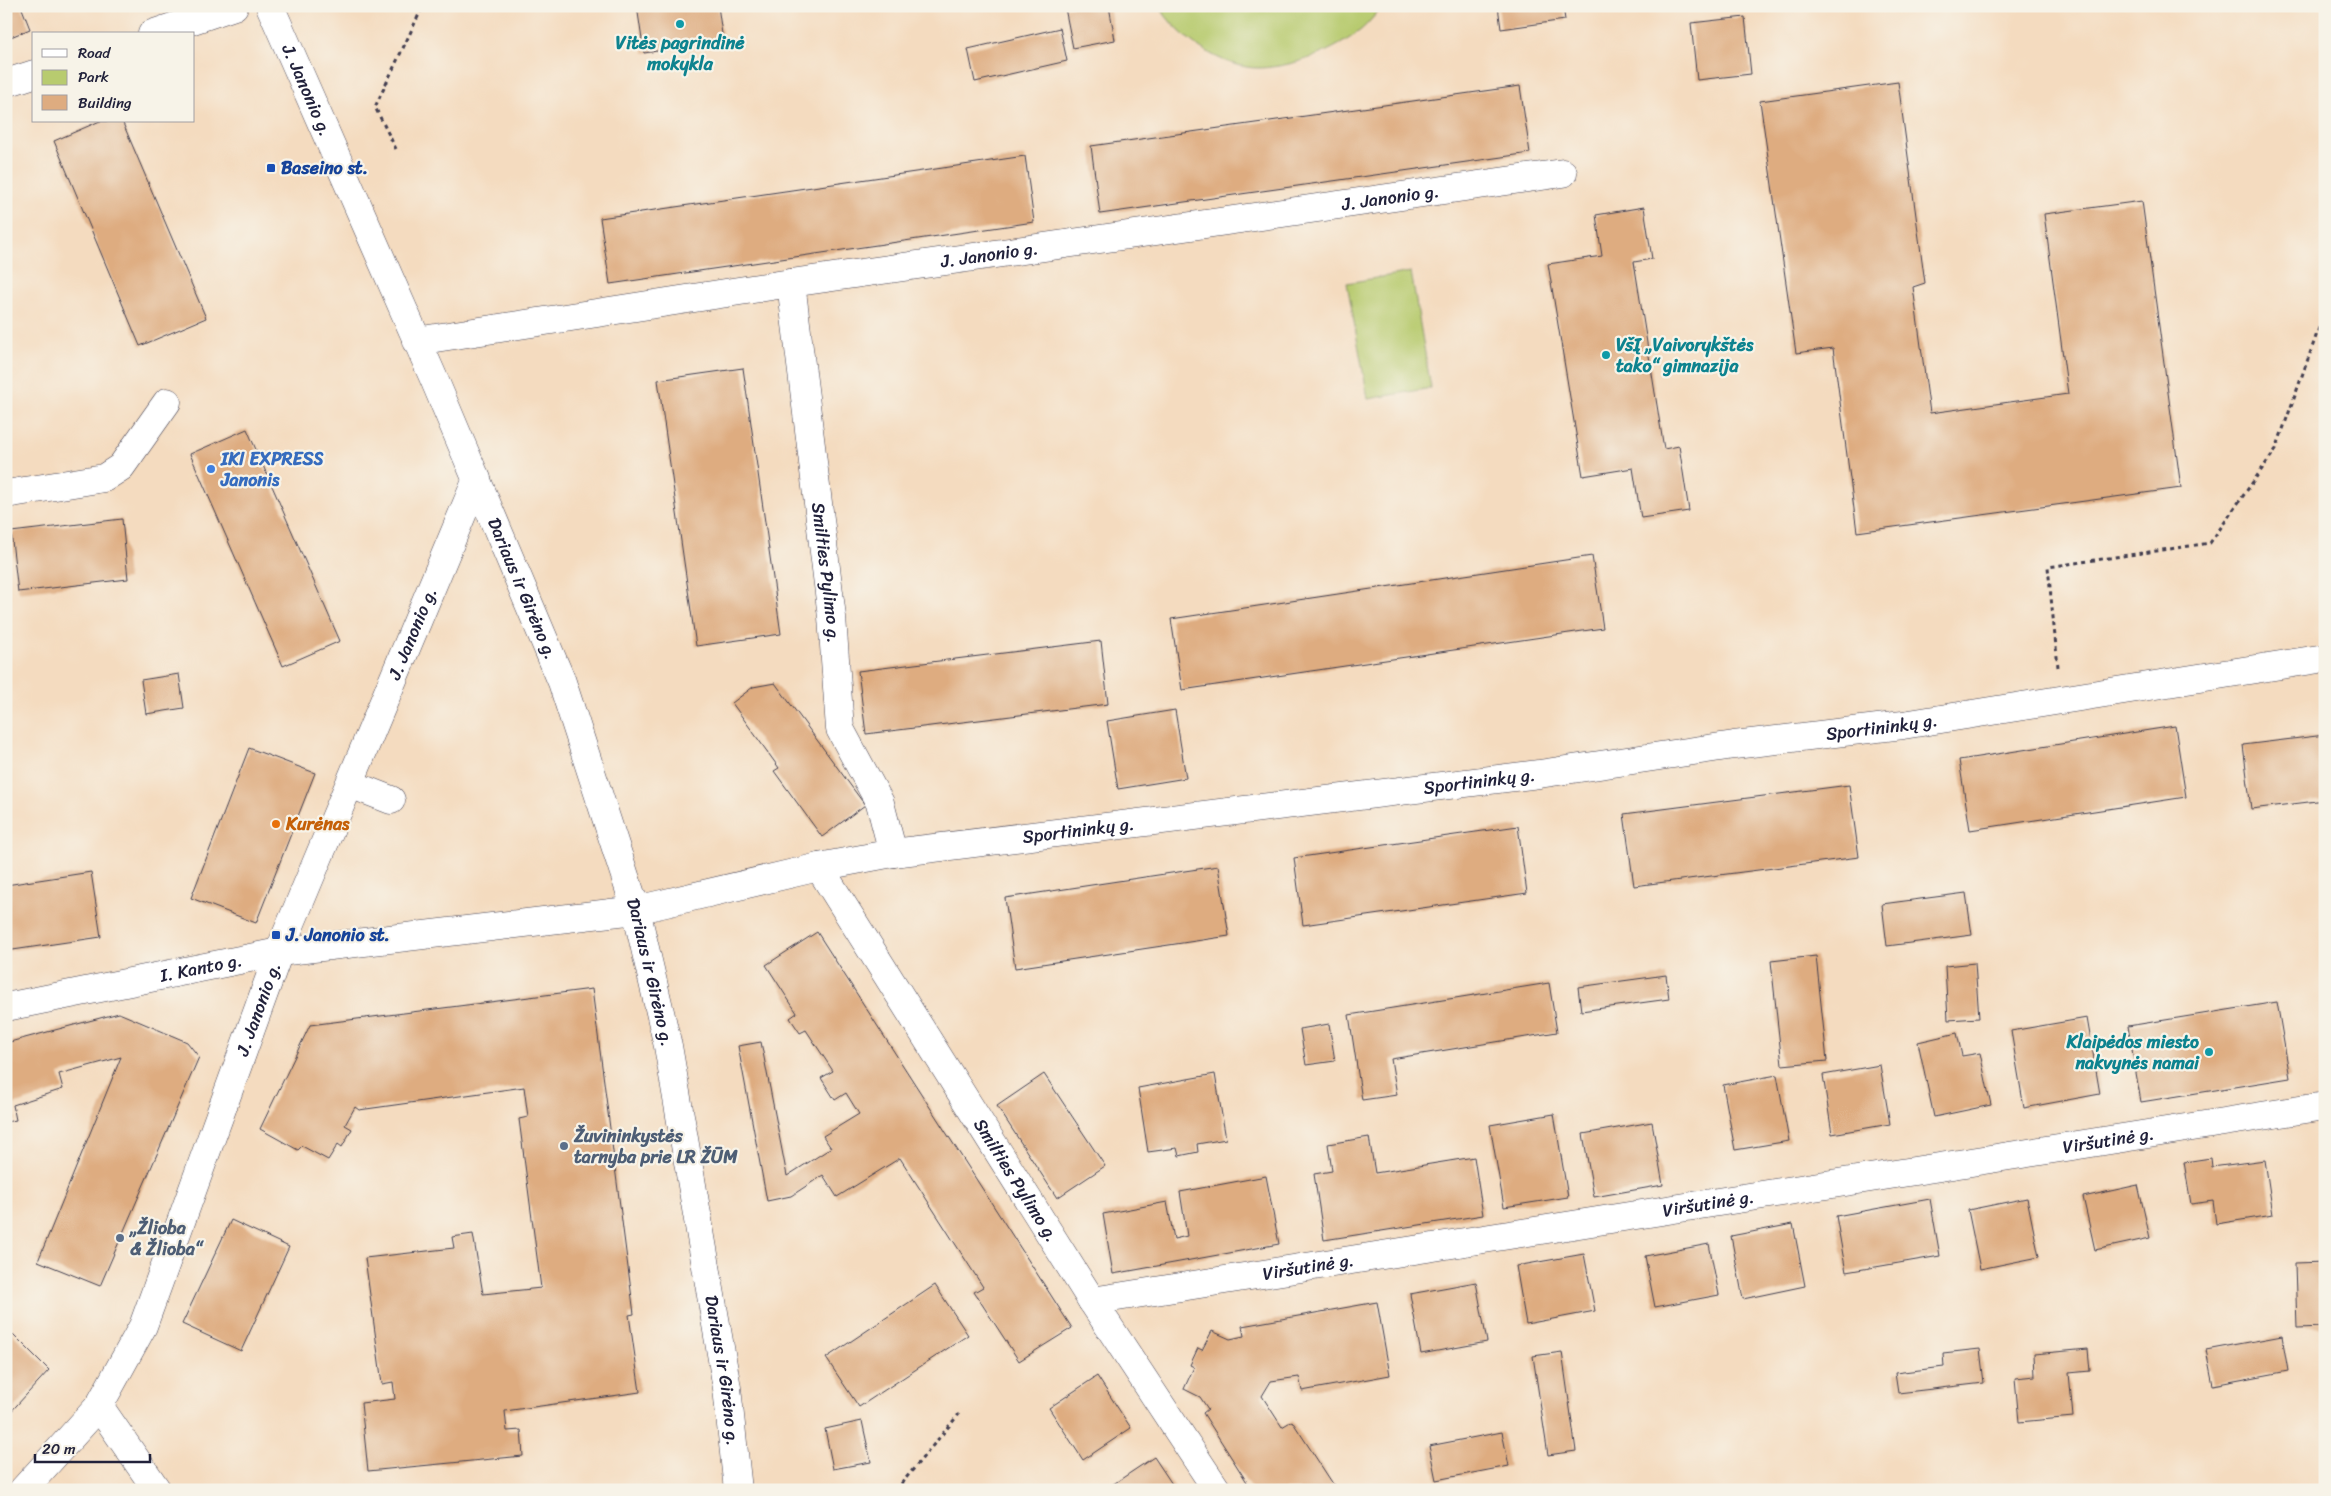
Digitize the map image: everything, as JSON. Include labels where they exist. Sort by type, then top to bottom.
[{"type":"street","points":[[158,32],[234,6]]},
{"type":"street","name":"J. Janonio g.","points":[[23,1490],[99,1406],[144,1326],[279,952],[477,479],[270,6]]},
{"type":"street","points":[[6,83],[32,75]]},
{"type":"street","name":"J. Janonio g.","points":[[416,341],[791,283],[1563,173]]},
{"type":"street","name":"Smilties Pylimo g.","points":[[791,283],[832,617],[840,729],[880,803],[893,853]]},
{"type":"street","points":[[6,494],[104,478],[121,467],[167,402]]},
{"type":"street","name":"Dariaus ir Girėno g.","points":[[477,479],[562,682],[636,910],[668,1046],[727,1388],[738,1490]]},
{"type":"street","name":"Sportininkų g.","points":[[636,910],[819,867],[893,853],[1539,774],[1734,745],[1903,725],[2325,658]]},
{"type":"street","points":[[350,784],[390,800]]},
{"type":"street","name":"Smilties Pylimo g.","points":[[819,867],[1092,1301],[1217,1490]]},
{"type":"street","name":"I. Kanto g.","points":[[6,1007],[279,952],[636,910]]},
{"type":"street","name":"Viršutinė g.","points":[[1092,1301],[2325,1106]]},
{"type":"street","points":[[99,1406],[157,1490]]},
{"type":"path","points":[[396,148],[375,108],[423,6]]},
{"type":"path","points":[[2061,700],[2048,567],[2210,543],[2276,449],[2325,312]]},
{"type":"path","points":[[896,1490],[959,1414]]},
{"type":"green space","points":[[1159,6],[1382,6],[1362,29],[1339,45],[1301,61],[1260,68],[1231,63],[1202,49],[1177,29]]},
{"type":"green space","points":[[1411,272],[1431,388],[1368,399],[1347,283]]},
{"type":"building","points":[[6,6],[21,6],[30,29],[6,39]]},
{"type":"building","name":"Vitės pagrindinė mokykla","points":[[637,6],[718,6],[723,41],[644,53]]},
{"type":"building","points":[[1075,6],[1109,6],[1115,40],[1073,48],[1065,8]]},
{"type":"building","points":[[1498,6],[1563,6],[1565,20],[1501,29]]},
{"type":"building","points":[[1745,17],[1751,74],[1697,80],[1691,23]]},
{"type":"building","points":[[1060,28],[1067,61],[975,82],[968,49]]},
{"type":"building","points":[[1898,82],[1925,283],[1913,287],[1930,413],[2068,394],[2044,214],[2142,201],[2181,488],[1857,532],[1833,348],[1796,353],[1760,101]]},
{"type":"building","points":[[1520,86],[1530,153],[1100,214],[1091,146]]},
{"type":"building","points":[[98,122],[122,122],[206,318],[140,346],[54,141]]},
{"type":"building","points":[[1025,156],[1034,222],[610,284],[600,218]]},
{"type":"building","name":"VšĮ „Vaivorykštės tako“ gimnazija","points":[[1644,207],[1652,259],[1634,262],[1664,449],[1679,446],[1689,511],[1641,518],[1633,468],[1583,476],[1548,264],[1602,256],[1596,215]]},
{"type":"building","points":[[743,368],[781,634],[696,646],[658,380]]},
{"type":"building","points":[[247,429],[340,641],[283,666],[190,454]]},
{"type":"building","points":[[122,519],[128,579],[18,592],[11,532]]},
{"type":"building","points":[[1592,556],[1603,628],[1182,690],[1171,619]]},
{"type":"building","points":[[1101,641],[1108,704],[866,734],[858,671]]},
{"type":"building","points":[[179,674],[184,708],[146,714],[141,680]]},
{"type":"building","points":[[775,683],[865,805],[822,837],[774,771],[779,768],[732,703],[753,687]]},
{"type":"building","points":[[1175,710],[1186,778],[1118,789],[1107,721]]},
{"type":"building","points":[[2175,726],[2186,797],[1970,830],[1959,760]]},
{"type":"building","points":[[2325,735],[2325,800],[2251,809],[2243,745]]},
{"type":"building","points":[[249,748],[315,773],[256,923],[191,898]]},
{"type":"building","points":[[1849,785],[1859,857],[1634,886],[1624,814]]},
{"type":"building","points":[[1518,826],[1527,893],[1303,925],[1294,858]]},
{"type":"building","points":[[1218,866],[1229,936],[1015,968],[1005,898]]},
{"type":"building","points":[[91,872],[101,937],[6,951],[6,885]]},
{"type":"building","points":[[1966,893],[1972,935],[1887,946],[1882,904]]},
{"type":"building","points":[[817,932],[1072,1328],[1019,1361],[974,1292],[983,1287],[900,1158],[837,1197],[823,1175],[791,1196],[767,1201],[738,1046],[761,1042],[787,1176],[831,1148],[823,1136],[859,1114],[846,1093],[835,1100],[821,1078],[833,1071],[806,1030],[800,1033],[790,1018],[797,1013],[766,965]]},
{"type":"building","points":[[1816,956],[1827,1061],[1782,1065],[1771,961]]},
{"type":"building","points":[[1975,963],[1979,1018],[1948,1020],[1945,966]]},
{"type":"building","points":[[1666,975],[1669,999],[1581,1011],[1578,987]]},
{"type":"building","points":[[1549,983],[1557,1032],[1391,1059],[1397,1095],[1362,1100],[1349,1015]]},
{"type":"building","points":[[592,989],[634,1314],[629,1315],[640,1392],[505,1411],[507,1431],[521,1430],[523,1456],[368,1471],[361,1403],[395,1399],[393,1382],[382,1384],[365,1258],[454,1248],[452,1237],[473,1234],[483,1294],[541,1288],[519,1119],[528,1117],[524,1087],[359,1110],[355,1107],[345,1125],[352,1129],[342,1147],[338,1144],[328,1160],[302,1146],[298,1150],[260,1129],[310,1025]]},
{"type":"building","name":"Klaipėdos miesto nakvynės namai","points":[[2277,1002],[2290,1078],[2141,1102],[2128,1026]]},
{"type":"building","points":[[119,1013],[187,1042],[199,1057],[100,1286],[38,1261],[121,1057],[59,1074],[63,1089],[13,1105],[16,1120],[6,1122],[6,1043]]},
{"type":"building","points":[[2087,1018],[2100,1094],[2024,1108],[2011,1031]]},
{"type":"building","points":[[1329,1024],[1335,1061],[1306,1065],[1300,1029]]},
{"type":"building","points":[[1957,1033],[1962,1056],[1980,1053],[1991,1105],[1934,1117],[1918,1042]]},
{"type":"building","points":[[1880,1065],[1890,1124],[1832,1134],[1823,1075]]},
{"type":"building","points":[[1044,1074],[1105,1166],[1057,1198],[997,1106]]},
{"type":"building","points":[[1215,1074],[1226,1139],[1197,1144],[1198,1152],[1179,1156],[1177,1148],[1148,1152],[1138,1088]]},
{"type":"building","points":[[1777,1075],[1789,1141],[1735,1150],[1723,1085]]},
{"type":"building","points":[[1554,1114],[1568,1197],[1504,1207],[1490,1125]]},
{"type":"building","points":[[1652,1122],[1663,1185],[1594,1197],[1583,1134]]},
{"type":"building","points":[[1369,1137],[1375,1173],[1474,1157],[1483,1215],[1324,1240],[1314,1174],[1332,1171],[1328,1144]]},
{"type":"building","points":[[2211,1158],[2212,1167],[2265,1160],[2273,1215],[2216,1224],[2213,1201],[2191,1204],[2184,1162]]},
{"type":"building","points":[[1266,1176],[1279,1244],[1113,1274],[1103,1214],[1167,1202],[1174,1239],[1187,1236],[1180,1192]]},
{"type":"building","points":[[2138,1185],[2150,1238],[2095,1250],[2083,1197]]},
{"type":"building","points":[[2027,1198],[2039,1257],[1980,1269],[1968,1210]]},
{"type":"building","points":[[1930,1199],[1940,1256],[1846,1272],[1836,1216]]},
{"type":"building","points":[[231,1220],[289,1247],[241,1351],[182,1324]]},
{"type":"building","points":[[1793,1224],[1805,1286],[1743,1299],[1731,1236]]},
{"type":"building","points":[[1709,1244],[1719,1295],[1655,1307],[1645,1256]]},
{"type":"building","points":[[1584,1254],[1595,1311],[1526,1324],[1516,1266]]},
{"type":"building","points":[[2325,1262],[2325,1327],[2297,1328],[2295,1263]]},
{"type":"building","points":[[1476,1282],[1487,1342],[1421,1354],[1410,1294]]},
{"type":"building","points":[[935,1285],[968,1335],[859,1407],[826,1358]]},
{"type":"building","points":[[1377,1302],[1390,1375],[1302,1391],[1299,1377],[1271,1381],[1262,1396],[1282,1427],[1292,1421],[1337,1490],[1252,1490],[1203,1413],[1208,1409],[1200,1397],[1184,1389],[1194,1367],[1190,1365],[1198,1348],[1202,1350],[1212,1331],[1230,1339],[1244,1336],[1242,1326]]},
{"type":"building","points":[[6,1327],[49,1370],[6,1417]]},
{"type":"building","points":[[2282,1336],[2288,1371],[2213,1385],[2206,1350]]},
{"type":"building","points":[[1980,1349],[1984,1383],[1898,1393],[1895,1373],[1944,1367],[1943,1353]]},
{"type":"building","points":[[2088,1349],[2090,1371],[2069,1373],[2073,1417],[2019,1422],[2015,1378],[2035,1376],[2034,1354]]},
{"type":"building","points":[[1562,1352],[1576,1451],[1548,1455],[1533,1356]]},
{"type":"building","points":[[1097,1376],[1131,1428],[1083,1460],[1049,1408]]},
{"type":"building","points":[[862,1421],[871,1462],[833,1469],[825,1429]]},
{"type":"building","points":[[1502,1432],[1509,1466],[1436,1480],[1429,1446]]},
{"type":"building","points":[[1154,1457],[1176,1490],[1116,1490],[1112,1485]]},
{"type":"place","name":"Vitės pagrindinė mokykla","points":[[680,24]]},
{"type":"place","name":"Baseino st.","points":[[271,168]]},
{"type":"place","name":"VšĮ „Vaivorykštės tako“ gimnazija","points":[[1606,355]]},
{"type":"place","name":"IKI EXPRESS Janonis","points":[[211,469]]},
{"type":"place","name":"Kurėnas","points":[[276,824]]},
{"type":"place","name":"J. Janonio st.","points":[[276,935]]},
{"type":"place","name":"Klaipėdos miesto nakvynės namai","points":[[2209,1052]]},
{"type":"place","name":"Žuvininkystės tarnyba prie LR ŽŪM","points":[[564,1146]]},
{"type":"place","name":"„Žlioba & Žlioba“","points":[[120,1238]]}]
